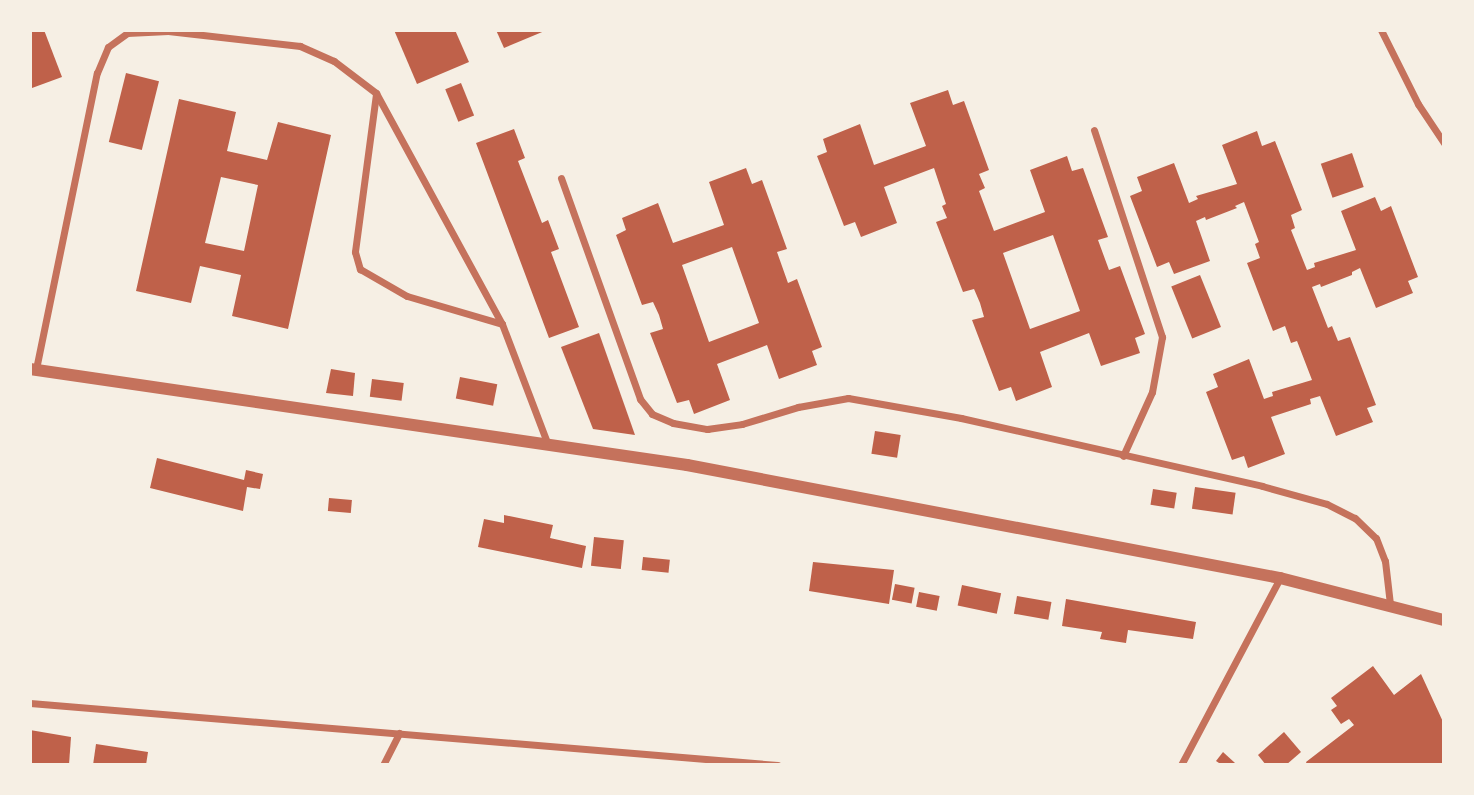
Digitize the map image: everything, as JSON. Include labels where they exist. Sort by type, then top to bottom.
[{"type":"street","points":[[1381,30],[1418,104],[1444,144]]},
{"type":"street","points":[[548,445],[502,324],[376,93],[334,61],[300,46],[168,31],[127,33],[108,47],[97,73],[33,369],[548,445],[687,465],[1280,578],[1390,604],[1444,620]]},
{"type":"street","points":[[376,93],[355,253],[360,269],[407,296],[502,324]]},
{"type":"street","points":[[1094,130],[1162,337],[1153,392],[1124,456]]},
{"type":"street","points":[[561,178],[640,399],[652,414],[673,423],[707,429],[742,424],[798,407],[848,398],[961,418],[1288,493],[1327,504],[1355,518],[1376,538],[1385,561],[1390,604]]},
{"type":"street","points":[[1181,765],[1280,578]]},
{"type":"street","points":[[30,703],[777,765]]},
{"type":"street","points":[[383,765],[399,733]]},
{"type":"building","points":[[30,30],[44,30],[62,77],[32,88]]},
{"type":"building","points":[[394,30],[455,30],[469,62],[417,84]]},
{"type":"building","points":[[496,30],[547,30],[504,48]]},
{"type":"building","points":[[126,73],[159,81],[142,150],[109,142]]},
{"type":"building","points":[[461,83],[474,115],[458,122],[445,89]]},
{"type":"building","points":[[948,90],[953,105],[964,101],[989,170],[979,174],[985,188],[979,191],[994,231],[1045,212],[1030,170],[1067,156],[1072,171],[1083,168],[1108,237],[1098,240],[1109,270],[1120,266],[1145,334],[1135,338],[1140,353],[1101,366],[1089,333],[1040,352],[1052,387],[1016,401],[1011,387],[999,391],[972,320],[984,317],[980,303],[974,289],[963,292],[936,222],[947,218],[942,206],[946,204],[934,168],[884,187],[897,223],[861,237],[855,222],[844,226],[817,156],[827,152],[823,139],[860,124],[874,165],[926,146],[910,103]],"holes":[[[1053,235],[1080,311],[1030,329],[1003,253]]]},
{"type":"building","points":[[179,99],[236,112],[227,151],[267,160],[278,122],[331,135],[288,329],[232,316],[241,275],[200,266],[191,303],[136,291]],"holes":[[[221,177],[258,185],[244,251],[205,243]]]},
{"type":"building","points":[[514,129],[525,158],[518,161],[542,223],[548,220],[559,249],[551,252],[579,327],[549,338],[476,143]]},
{"type":"building","points":[[1257,131],[1262,146],[1275,141],[1302,210],[1291,215],[1295,228],[1291,230],[1307,270],[1315,267],[1314,263],[1356,250],[1341,211],[1375,197],[1381,211],[1391,206],[1418,277],[1408,281],[1413,293],[1376,308],[1360,268],[1352,272],[1352,275],[1321,287],[1320,284],[1312,287],[1328,328],[1332,326],[1338,341],[1350,337],[1376,405],[1367,408],[1373,422],[1336,436],[1320,396],[1310,399],[1311,404],[1271,417],[1285,454],[1248,468],[1244,456],[1232,460],[1206,392],[1218,387],[1213,374],[1249,359],[1264,399],[1273,396],[1272,392],[1312,380],[1297,341],[1291,343],[1285,326],[1273,331],[1247,263],[1260,258],[1255,244],[1259,242],[1244,202],[1235,206],[1237,208],[1196,221],[1210,261],[1174,274],[1169,262],[1157,267],[1130,196],[1142,191],[1137,177],[1174,163],[1189,203],[1198,199],[1196,196],[1237,184],[1222,145]]},
{"type":"building","points":[[1352,153],[1364,187],[1333,198],[1321,164]]},
{"type":"building","points":[[746,168],[752,184],[762,180],[787,249],[777,252],[788,283],[797,279],[822,347],[812,351],[817,365],[779,379],[767,345],[717,364],[730,400],[694,414],[689,400],[677,403],[650,333],[663,329],[659,315],[653,302],[642,305],[616,235],[626,230],[622,218],[658,203],[673,243],[724,225],[709,182]],"holes":[[[732,247],[759,323],[709,342],[682,265]]]},
{"type":"building","points":[[1200,275],[1221,327],[1192,339],[1171,287]]},
{"type":"building","points":[[599,333],[635,435],[593,429],[561,347]]},
{"type":"building","points":[[331,369],[355,373],[353,396],[326,393]]},
{"type":"building","points":[[460,377],[497,384],[493,406],[456,399]]},
{"type":"building","points":[[372,379],[404,383],[402,401],[370,397]]},
{"type":"building","points":[[875,431],[901,435],[897,458],[871,454]]},
{"type":"building","points":[[157,458],[244,480],[246,470],[263,474],[260,489],[247,487],[243,511],[150,488]]},
{"type":"building","points":[[1195,487],[1236,493],[1233,514],[1192,509]]},
{"type":"building","points":[[1153,489],[1177,493],[1174,509],[1150,505]]},
{"type":"building","points":[[329,498],[352,500],[351,513],[328,511]]},
{"type":"building","points":[[504,515],[553,525],[550,538],[586,546],[582,568],[478,547],[484,519],[504,523]]},
{"type":"building","points":[[594,537],[624,540],[621,569],[591,566]]},
{"type":"building","points":[[643,557],[670,560],[668,573],[642,570]]},
{"type":"building","points":[[813,562],[894,570],[889,604],[809,591]]},
{"type":"building","points":[[895,584],[915,588],[912,604],[892,600]]},
{"type":"building","points":[[962,585],[1001,593],[997,614],[958,606]]},
{"type":"building","points":[[919,592],[940,596],[937,611],[916,607]]},
{"type":"building","points":[[1017,596],[1051,602],[1048,620],[1014,614]]},
{"type":"building","points":[[1066,599],[1196,622],[1193,639],[1128,630],[1126,643],[1100,639],[1102,632],[1062,626]]},
{"type":"building","points":[[1373,666],[1394,695],[1421,674],[1444,724],[1444,765],[1307,765],[1306,762],[1354,725],[1349,719],[1341,724],[1331,710],[1337,706],[1331,698]]},
{"type":"building","points":[[30,730],[71,737],[69,765],[30,765]]},
{"type":"building","points":[[1284,732],[1301,752],[1286,765],[1266,765],[1258,755]]},
{"type":"building","points":[[96,744],[148,752],[146,765],[93,765]]},
{"type":"building","points":[[1223,752],[1235,763],[1233,765],[1222,765],[1216,761]]}]
